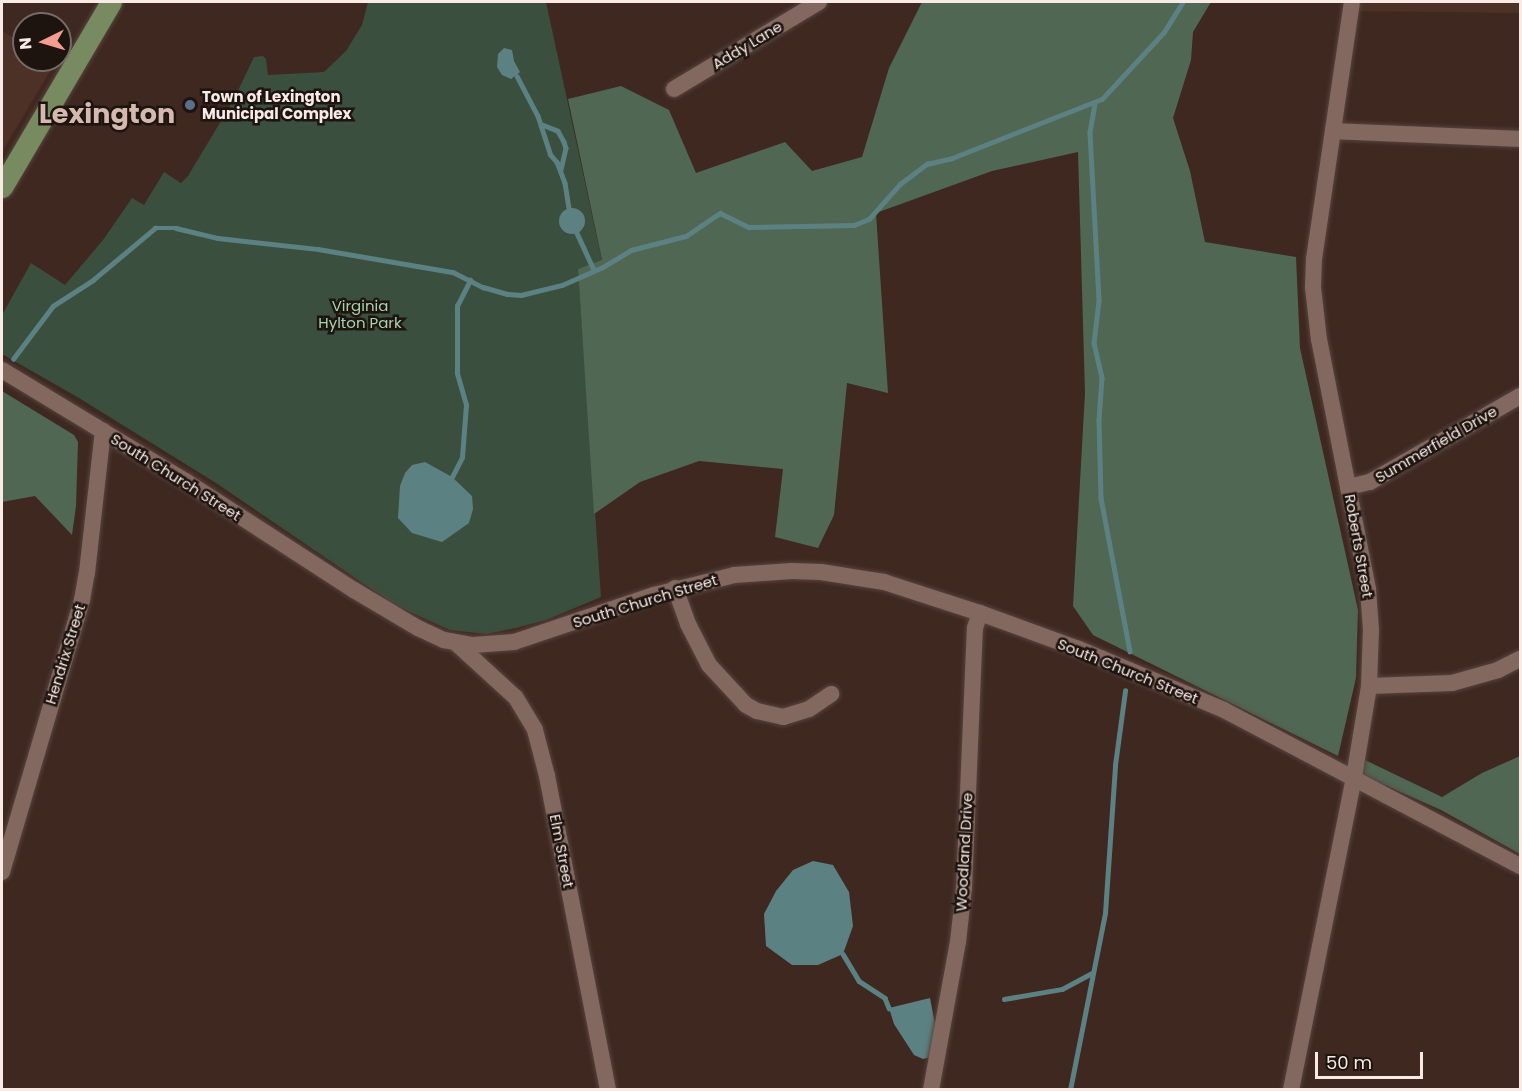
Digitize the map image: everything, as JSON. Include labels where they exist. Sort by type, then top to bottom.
[{"type":"main road","points":[[2,187],[111,2]]},
{"type":"street","name":"Addy Lane","points":[[674,89],[819,2]]},
{"type":"street","name":"Roberts Street","points":[[1291,1089],[1354,777],[1369,686],[1371,630],[1368,589],[1319,340],[1313,287],[1314,259],[1352,2]]},
{"type":"street","points":[[1333,131],[1521,139]]},
{"type":"street","name":"South Church Street","points":[[2,370],[103,431],[354,591],[418,628],[456,643],[484,645],[514,642],[675,588],[734,574],[821,572],[884,582],[980,613],[1079,649],[1224,710],[1521,866]]},
{"type":"street","name":"Summerfield Drive","points":[[1348,487],[1370,482],[1521,396]]},
{"type":"street","name":"Hendrix Street","points":[[2,872],[82,600],[103,431]]},
{"type":"street","points":[[675,588],[688,624],[709,664],[746,705],[757,711],[783,717],[809,709],[831,694]]},
{"type":"street","name":"Woodland Drive","points":[[931,1089],[954,964],[964,888],[975,628],[980,613]]},
{"type":"street","name":"Elm Street","points":[[456,643],[516,698],[535,730],[547,776],[608,1089]]},
{"type":"street","points":[[1369,686],[1452,683],[1498,670],[1521,659]]},
{"type":"shaded area","points":[[1360,2],[1520,2],[1520,13],[1359,11]]},
{"type":"shaded area","points":[[2,31],[12,37],[12,72],[50,72],[2,152]]},
{"type":"green space","name":"Virginia Hylton Park","points":[[368,2],[546,2],[602,261],[578,269],[601,597],[546,620],[516,628],[486,634],[450,630],[395,605],[216,483],[79,398],[2,354],[2,315],[31,263],[65,285],[103,240],[132,198],[144,205],[164,172],[181,183],[188,176],[233,101],[254,57],[263,56],[266,59],[268,75],[324,72],[346,51],[362,25]]},
{"type":"green space","points":[[922,2],[1211,2],[1193,32],[1191,60],[1173,118],[1190,171],[1205,242],[1296,257],[1300,348],[1358,610],[1356,678],[1338,756],[1093,635],[1073,606],[1085,393],[1078,152],[992,171],[876,213],[888,393],[847,383],[834,515],[818,548],[775,537],[783,469],[699,461],[640,482],[594,514],[578,269],[602,260],[568,99],[621,86],[669,110],[696,173],[785,142],[812,171],[862,157],[889,68]]},
{"type":"green space","points":[[2,391],[74,435],[78,442],[76,506],[72,535],[35,496],[2,502]]},
{"type":"green space","points":[[1520,756],[1520,854],[1441,810],[1362,775],[1365,760],[1442,797],[1482,773]]},
{"type":"water","points":[[504,48],[512,50],[514,61],[520,72],[511,79],[502,75],[497,67],[498,54]]},
{"type":"water","points":[[572,208],[581,212],[585,221],[581,230],[572,234],[563,230],[559,221],[563,212]]},
{"type":"water","points":[[425,462],[452,477],[472,496],[473,509],[469,523],[442,542],[412,533],[398,518],[400,486],[405,473],[412,465]]},
{"type":"water","points":[[813,861],[833,865],[849,892],[853,926],[843,954],[818,965],[792,965],[766,946],[764,914],[776,891],[793,870]]},
{"type":"water","points":[[930,998],[935,1024],[930,1057],[923,1059],[914,1055],[894,1024],[889,1008]]},
{"type":"waterway","points":[[13,359],[53,306],[93,280],[155,228],[176,228],[218,238],[318,249],[453,272],[483,287],[507,294],[521,295],[562,285],[603,267],[631,250],[686,236],[720,213],[749,227],[854,225],[869,219],[900,184],[927,164],[952,158],[1102,99],[1164,32],[1183,2]]},
{"type":"waterway","points":[[517,76],[538,116],[550,154],[557,162],[565,183],[569,208]]},
{"type":"waterway","points":[[1095,104],[1090,133],[1099,301],[1094,343],[1102,378],[1099,420],[1101,498],[1130,651]]},
{"type":"waterway","points":[[541,124],[558,131],[564,142],[566,148],[561,170]]},
{"type":"waterway","points":[[577,233],[594,270]]},
{"type":"waterway","points":[[452,477],[462,457],[466,405],[457,373],[457,306],[470,280]]},
{"type":"waterway","points":[[1070,1090],[1105,913],[1115,765],[1125,691]]},
{"type":"waterway","points":[[843,954],[859,981],[885,998],[889,1008]]},
{"type":"waterway","points":[[1004,999],[1062,989],[1092,973]]},
{"type":"place","name":"Town of Lexington Municipal Complex","points":[[190,105]]},
{"type":"district","name":"Lexington","points":[[107,114]]}]
